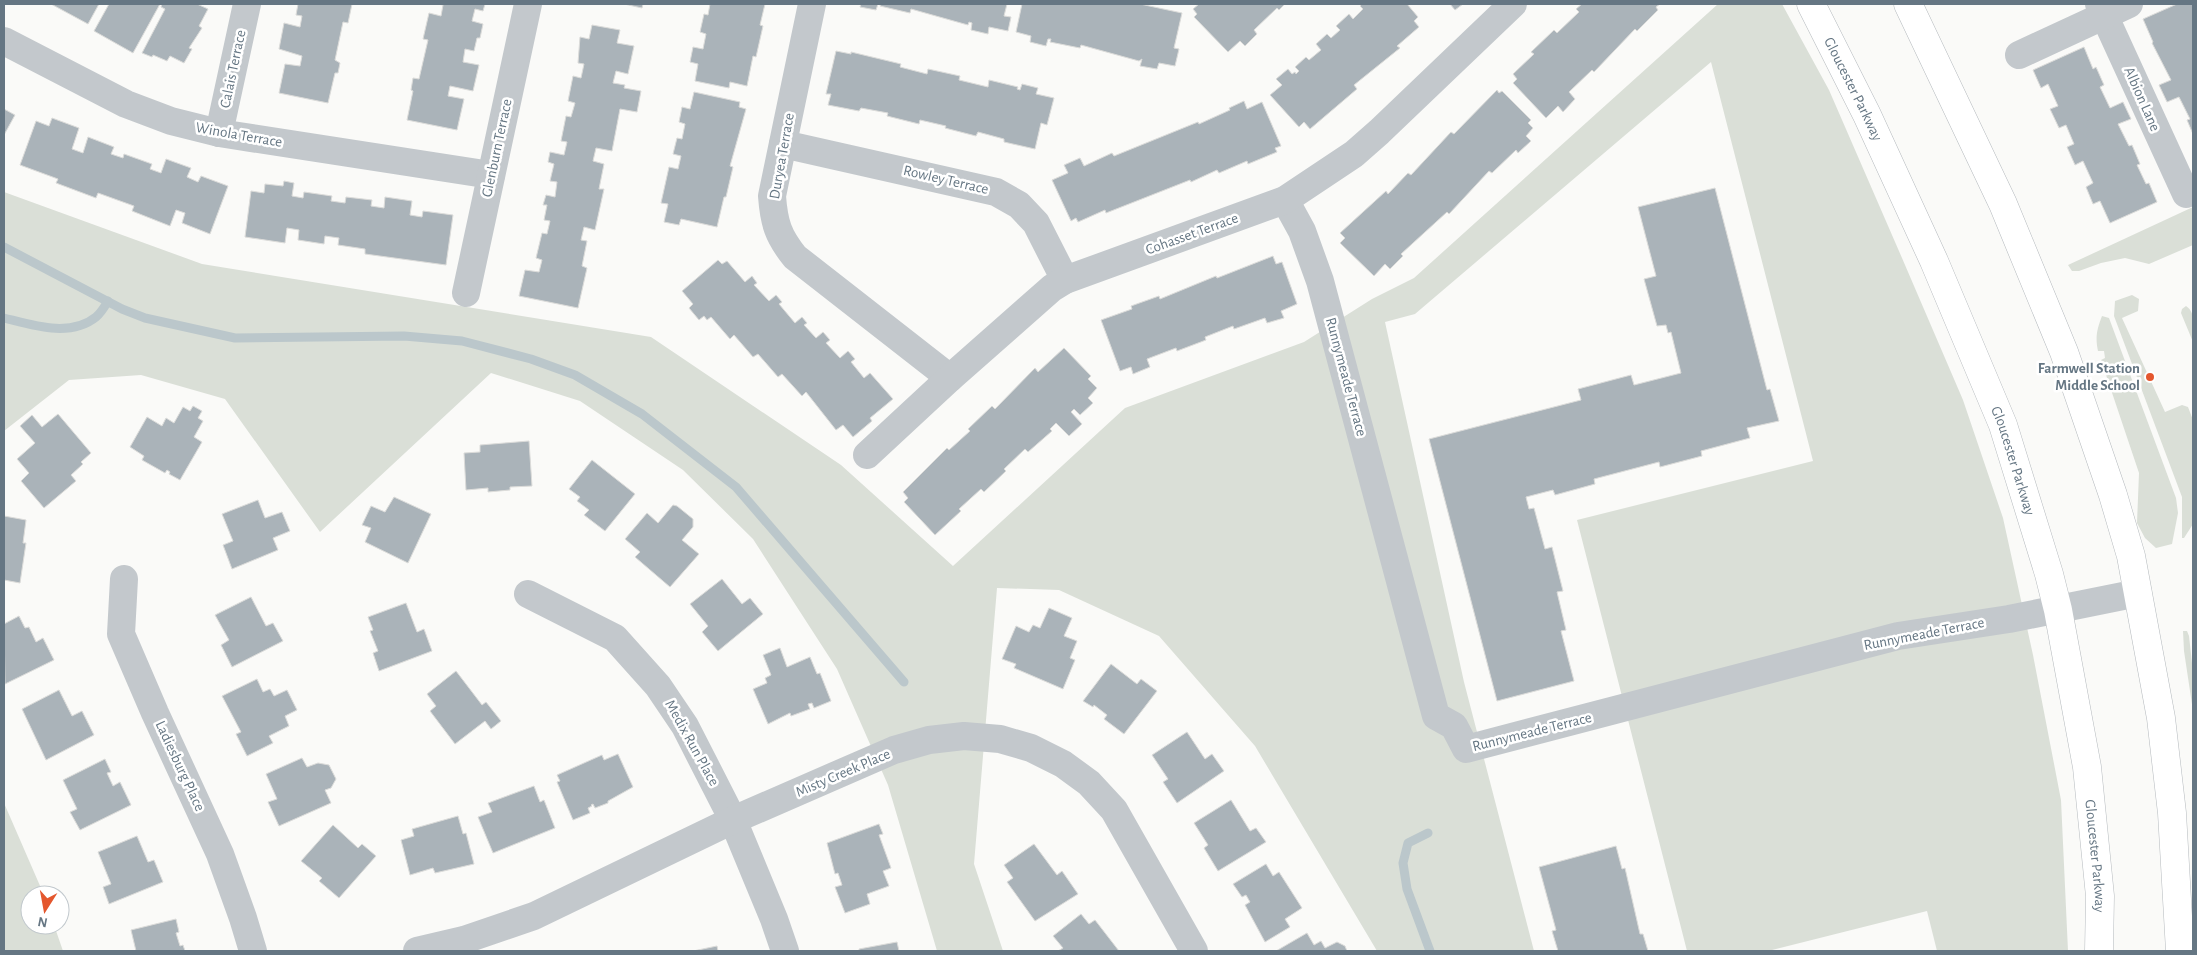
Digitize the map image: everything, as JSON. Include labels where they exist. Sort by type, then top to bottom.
[{"type":"main road","name":"Gloucester Parkway","points":[[1811,4],[1867,115],[1934,261],[2003,425],[2058,610],[2087,767],[2100,896],[2099,951]]},
{"type":"main road","points":[[1908,4],[2003,204],[2064,352],[2113,495],[2131,556],[2161,718],[2172,813],[2180,951]]},
{"type":"street","name":"Calais Terrace","points":[[219,133],[247,4]]},
{"type":"street","name":"Glenburn Terrace","points":[[466,293],[528,4]]},
{"type":"street","name":"Duryea Terrace","points":[[812,4],[772,196],[774,220],[781,240],[795,257],[950,378]]},
{"type":"street","name":"Cohasset Terrace","points":[[867,456],[950,378],[1052,288],[1065,280],[1285,200],[1354,154],[1512,4]]},
{"type":"street","points":[[2019,55],[2111,8]]},
{"type":"street","name":"Albion Lane","points":[[2111,8],[2186,194]]},
{"type":"street","name":"Winola Terrace","points":[[4,41],[126,104],[171,121],[219,133],[491,175]]},
{"type":"street","name":"Rowley Terrace","points":[[783,144],[996,192],[1019,205],[1036,223],[1065,280]]},
{"type":"street","name":"Runnymeade Terrace","points":[[1285,200],[1302,232],[1320,280],[1436,716],[1454,726],[1466,749],[1898,636],[2058,610],[2138,593]]},
{"type":"street","name":"Ladiesburg Place","points":[[124,579],[121,634],[220,854],[253,951]]},
{"type":"street","name":"Medix Run Place","points":[[528,594],[615,638],[658,686],[685,726],[733,820],[774,919],[785,951]]},
{"type":"street","name":"Misty Creek Place","points":[[417,951],[464,940],[534,916],[733,820],[894,750],[928,740],[964,736],[1000,740],[1031,748],[1063,764],[1089,783],[1114,810],[1194,951]]},
{"type":"shaded area","points":[[1718,4],[1782,4],[1829,90],[1963,400],[2003,518],[2033,655],[2061,800],[2068,951],[1937,951],[1927,911],[1768,951],[1687,951],[1577,520],[1813,461],[1711,62],[1415,314],[1385,322],[1464,682],[1534,951],[1377,951],[1255,746],[1159,636],[1059,590],[997,588],[974,864],[1003,951],[937,951],[888,785],[837,669],[753,539],[683,470],[580,401],[491,373],[320,532],[225,399],[141,375],[69,380],[4,431],[4,192],[202,264],[651,337],[841,465],[953,566],[1125,408],[1304,342],[1372,299],[1414,278]]},
{"type":"shaded area","points":[[2193,207],[2193,245],[2149,264],[2125,258],[2101,263],[2079,271],[2072,271],[2068,265]]},
{"type":"shaded area","points":[[2132,295],[2139,299],[2138,311],[2122,318],[2165,412],[2182,405],[2188,407],[2193,420],[2193,524],[2184,538],[2182,538],[2182,497],[2114,316],[2115,301]]},
{"type":"shaded area","points":[[2186,306],[2192,313],[2193,318],[2193,342],[2181,313],[2182,309]]},
{"type":"shaded area","points":[[2102,316],[2109,318],[2176,498],[2178,513],[2172,544],[2156,548],[2145,538],[2137,523],[2139,473],[2101,360],[2105,358],[2104,351],[2098,351],[2097,333]]},
{"type":"shaded area","points":[[2183,631],[2187,631],[2189,636],[2193,672],[2193,711],[2184,651]]},
{"type":"shaded area","points":[[4,803],[40,885],[20,885],[20,935],[57,935],[63,951],[4,951]]},
{"type":"building","points":[[51,4],[99,4],[88,24]]},
{"type":"building","points":[[109,4],[160,4],[133,53],[94,31]]},
{"type":"building","points":[[162,4],[197,4],[208,9],[199,26],[202,28],[189,48],[192,49],[184,63],[170,56],[167,61],[142,53],[165,9],[161,7]]},
{"type":"building","points":[[298,4],[352,4],[348,23],[343,22],[335,60],[340,63],[338,73],[335,73],[328,103],[279,93],[285,64],[300,66],[302,56],[279,49],[284,23],[300,27],[302,16],[296,15]]},
{"type":"building","points":[[437,4],[485,4],[483,11],[475,9],[472,21],[483,24],[480,38],[477,38],[474,51],[465,49],[463,62],[479,65],[473,91],[450,86],[448,96],[464,99],[457,130],[407,120],[413,91],[411,90],[413,78],[419,79],[428,40],[423,39],[429,13],[441,16],[443,5]]},
{"type":"building","points":[[624,4],[643,4],[642,8]]},
{"type":"building","points":[[710,4],[765,4],[760,25],[763,26],[756,57],[753,56],[747,86],[730,82],[729,88],[695,81],[698,64],[690,62],[693,47],[703,49],[706,34],[700,32],[704,14],[708,15]]},
{"type":"building","points":[[861,4],[878,4],[876,10],[860,7]]},
{"type":"building","points":[[881,4],[1007,4],[1004,16],[1011,17],[1008,31],[989,27],[988,34],[971,30],[972,23],[969,22],[968,25],[911,9],[910,13],[880,6]]},
{"type":"building","points":[[1022,4],[1140,4],[1182,13],[1174,48],[1179,49],[1175,66],[1159,63],[1157,69],[1140,66],[1142,59],[1139,61],[1081,45],[1080,48],[1050,42],[1051,39],[1048,39],[1046,46],[1030,42],[1031,36],[1016,32]]},
{"type":"building","points":[[1199,4],[1285,4],[1279,10],[1277,8],[1254,30],[1257,34],[1245,46],[1240,41],[1228,52],[1194,17],[1197,14],[1193,9]]},
{"type":"building","points":[[1362,4],[1407,4],[1418,17],[1414,21],[1419,27],[1397,46],[1400,48],[1354,85],[1357,89],[1310,129],[1304,122],[1299,127],[1270,95],[1282,85],[1276,79],[1288,69],[1292,74],[1295,72],[1296,74],[1299,71],[1295,67],[1306,57],[1309,60],[1321,50],[1316,44],[1327,34],[1331,38],[1340,30],[1336,26],[1349,14],[1353,19],[1363,9],[1360,6]]},
{"type":"building","points":[[1450,4],[1463,4],[1455,10]]},
{"type":"building","points":[[1582,4],[1660,4],[1656,7],[1658,10],[1637,31],[1635,29],[1594,72],[1592,70],[1569,92],[1575,99],[1563,112],[1558,106],[1546,118],[1513,83],[1517,79],[1513,74],[1534,54],[1531,52],[1554,30],[1557,33],[1579,12],[1576,9]]},
{"type":"building","points":[[2177,4],[2193,4],[2193,134],[2187,120],[2190,119],[2179,97],[2167,102],[2159,85],[2171,80],[2152,43],[2143,19]]},
{"type":"building","points":[[592,25],[620,30],[617,43],[634,46],[628,74],[616,71],[613,83],[625,85],[624,88],[641,91],[637,112],[620,109],[612,151],[596,148],[593,161],[604,164],[599,189],[604,189],[595,230],[584,227],[581,240],[587,241],[582,266],[587,268],[578,308],[519,296],[525,270],[539,272],[542,260],[536,258],[542,233],[547,234],[550,221],[544,220],[547,205],[543,205],[546,195],[555,197],[557,182],[550,181],[554,164],[548,162],[550,152],[564,155],[567,142],[561,141],[566,116],[571,117],[575,103],[568,101],[573,76],[581,78],[584,64],[578,63],[580,37],[589,39]]},
{"type":"building","points":[[2084,47],[2093,69],[2096,67],[2104,85],[2100,87],[2110,108],[2123,102],[2131,119],[2118,124],[2129,146],[2132,145],[2140,164],[2137,165],[2146,184],[2149,183],[2157,202],[2110,223],[2100,201],[2093,204],[2086,187],[2093,183],[2083,161],[2075,165],[2067,147],[2074,144],[2066,125],[2059,128],[2050,109],[2058,106],[2048,84],[2041,88],[2033,70]]},
{"type":"building","points":[[836,51],[851,54],[851,52],[901,64],[900,67],[927,74],[928,69],[960,76],[959,80],[988,87],[989,80],[1018,87],[1017,89],[1020,90],[1022,84],[1038,88],[1036,94],[1054,98],[1047,125],[1041,123],[1035,149],[1004,142],[1004,139],[978,132],[976,136],[920,120],[919,124],[887,116],[888,113],[861,108],[859,111],[828,105],[831,94],[826,94]]},
{"type":"building","points":[[1497,90],[1499,93],[1502,91],[1531,120],[1528,123],[1533,128],[1526,136],[1531,141],[1518,153],[1516,150],[1492,173],[1489,171],[1449,214],[1447,212],[1401,254],[1403,256],[1390,269],[1385,264],[1374,276],[1340,243],[1345,238],[1340,233],[1386,191],[1388,194],[1408,173],[1411,175],[1451,132],[1454,134]]},
{"type":"building","points":[[694,92],[740,102],[739,107],[746,109],[730,166],[733,167],[717,227],[681,219],[679,225],[664,222],[668,204],[661,203],[669,167],[678,169],[681,156],[673,154],[677,138],[682,139],[685,124],[679,122],[682,107],[690,109]]},
{"type":"building","points":[[1244,101],[1247,109],[1262,102],[1281,146],[1275,148],[1277,152],[1248,164],[1247,161],[1219,173],[1217,170],[1191,182],[1190,180],[1106,213],[1105,210],[1078,222],[1076,218],[1071,221],[1052,180],[1068,173],[1064,165],[1080,158],[1084,166],[1112,153],[1114,156],[1198,122],[1199,124],[1230,110],[1229,108]]},
{"type":"building","points":[[4,109],[15,115],[4,135]]},
{"type":"building","points":[[52,118],[79,128],[72,149],[83,153],[88,137],[114,147],[111,154],[123,158],[124,154],[152,164],[150,169],[161,173],[166,159],[191,168],[187,177],[198,182],[201,176],[228,186],[210,234],[182,223],[185,213],[176,210],[170,226],[132,211],[134,206],[98,193],[96,198],[56,183],[58,179],[20,165],[36,121],[49,126]]},
{"type":"building","points":[[284,181],[294,183],[292,196],[303,198],[304,192],[332,196],[331,201],[345,203],[346,197],[372,200],[371,206],[384,208],[385,197],[412,201],[410,215],[422,217],[423,211],[453,215],[446,265],[365,254],[365,249],[338,245],[339,238],[325,236],[324,244],[298,240],[299,230],[287,228],[285,243],[245,237],[251,191],[264,193],[265,184],[283,186]]},
{"type":"building","points":[[1715,188],[1767,390],[1770,389],[1779,421],[1747,428],[1750,438],[1701,451],[1702,456],[1660,467],[1659,462],[1594,479],[1595,484],[1555,495],[1553,490],[1526,497],[1529,509],[1534,508],[1545,549],[1552,547],[1563,591],[1557,592],[1566,630],[1561,631],[1574,681],[1497,701],[1429,439],[1581,400],[1578,389],[1631,375],[1634,385],[1681,373],[1671,332],[1668,333],[1666,325],[1657,326],[1644,279],[1656,276],[1638,207]]},
{"type":"building","points":[[1273,256],[1276,264],[1282,262],[1297,304],[1281,311],[1284,318],[1267,323],[1265,318],[1234,329],[1233,326],[1205,337],[1206,340],[1177,351],[1176,348],[1147,359],[1150,367],[1133,374],[1131,367],[1120,371],[1101,320],[1132,309],[1131,306],[1159,296],[1160,299],[1216,276],[1217,278]]},
{"type":"building","points":[[718,260],[722,264],[727,261],[745,282],[752,276],[757,283],[754,285],[769,301],[776,295],[782,302],[779,304],[795,323],[802,317],[807,323],[804,325],[816,338],[823,332],[830,340],[826,343],[840,358],[848,351],[855,359],[851,362],[864,378],[870,373],[893,399],[870,418],[872,421],[853,437],[843,425],[836,430],[806,392],[802,396],[782,374],[778,377],[758,354],[753,357],[734,335],[730,339],[711,317],[707,320],[704,316],[699,320],[689,308],[693,304],[682,291]]},
{"type":"building","points":[[1064,348],[1091,376],[1088,379],[1097,388],[1088,398],[1093,403],[1080,415],[1074,409],[1071,412],[1082,424],[1069,436],[1056,423],[1050,429],[1052,431],[1028,452],[1025,449],[1004,469],[1006,471],[984,492],[981,489],[935,535],[904,502],[908,498],[903,492],[947,448],[949,450],[970,431],[968,429],[992,406],[995,409],[1035,368],[1038,372]]},
{"type":"building","points":[[193,406],[202,411],[198,418],[203,421],[194,437],[202,442],[180,480],[169,474],[170,472],[167,470],[165,473],[142,460],[144,456],[130,447],[147,417],[162,426],[166,418],[174,423],[183,407],[190,411]]},
{"type":"building","points":[[58,414],[91,453],[71,475],[76,481],[44,508],[21,481],[29,473],[17,459],[35,443],[20,426],[32,415],[42,427]]},
{"type":"building","points":[[529,441],[532,486],[510,487],[510,490],[488,492],[488,488],[466,490],[464,453],[480,452],[480,445]]},
{"type":"building","points":[[592,460],[635,494],[605,531],[584,515],[589,510],[577,501],[580,497],[569,489]]},
{"type":"building","points":[[394,497],[431,514],[408,563],[365,542],[371,528],[362,525],[371,506],[385,512]]},
{"type":"building","points":[[258,500],[265,518],[282,512],[290,531],[273,538],[278,550],[232,569],[223,545],[233,541],[222,514]]},
{"type":"building","points":[[673,505],[693,519],[693,527],[682,540],[699,554],[670,587],[635,557],[640,552],[625,539],[647,513],[658,523]]},
{"type":"building","points":[[4,516],[26,520],[23,543],[26,543],[20,583],[4,580]]},
{"type":"building","points":[[722,579],[742,604],[750,598],[763,614],[718,651],[702,632],[708,626],[690,604]]},
{"type":"building","points":[[251,597],[266,626],[273,623],[283,641],[232,667],[221,645],[229,640],[215,615]]},
{"type":"building","points":[[406,603],[417,632],[424,629],[432,651],[379,671],[373,653],[378,651],[370,631],[373,630],[368,617]]},
{"type":"building","points":[[1049,608],[1072,618],[1064,636],[1077,641],[1070,658],[1075,660],[1063,689],[1014,668],[1016,664],[1002,659],[1016,626],[1029,632],[1033,625],[1040,628]]},
{"type":"building","points":[[19,616],[25,628],[29,627],[36,642],[43,638],[54,660],[5,684],[4,624]]},
{"type":"building","points":[[780,648],[787,667],[810,657],[817,674],[820,673],[831,701],[814,708],[812,703],[808,704],[810,709],[791,716],[790,713],[768,724],[753,689],[767,683],[765,678],[771,675],[763,655]]},
{"type":"building","points":[[1111,664],[1137,684],[1141,679],[1157,691],[1124,734],[1104,719],[1107,715],[1094,705],[1093,707],[1083,701]]},
{"type":"building","points":[[456,671],[482,705],[486,702],[501,721],[491,729],[485,721],[455,744],[430,711],[436,706],[427,694]]},
{"type":"building","points":[[257,679],[263,692],[270,689],[274,696],[287,690],[297,710],[285,716],[289,726],[269,736],[273,743],[247,756],[236,734],[241,732],[222,696]]},
{"type":"building","points":[[59,690],[72,716],[82,711],[94,735],[46,760],[22,709]]},
{"type":"building","points":[[1187,732],[1205,759],[1212,754],[1224,771],[1177,803],[1163,782],[1168,779],[1152,755]]},
{"type":"building","points":[[618,754],[633,787],[608,801],[608,803],[595,808],[593,804],[591,805],[588,808],[590,813],[573,820],[557,782],[560,781],[557,775],[602,755],[604,760]]},
{"type":"building","points":[[302,758],[307,767],[318,763],[329,765],[336,779],[331,788],[325,790],[331,803],[279,826],[268,802],[277,799],[266,774]]},
{"type":"building","points":[[105,759],[111,772],[107,773],[113,786],[120,782],[131,805],[80,830],[70,812],[77,809],[63,780]]},
{"type":"building","points":[[534,786],[540,802],[544,800],[555,828],[493,853],[478,817],[492,812],[488,803]]},
{"type":"building","points":[[1231,800],[1250,831],[1256,828],[1266,842],[1218,871],[1204,848],[1208,845],[1194,823]]},
{"type":"building","points":[[458,816],[463,834],[466,833],[474,864],[435,873],[433,868],[410,875],[401,840],[414,836],[412,829]]},
{"type":"building","points":[[879,824],[883,834],[879,835],[891,868],[883,871],[889,886],[867,894],[870,904],[845,913],[835,887],[842,885],[838,873],[835,874],[827,843]]},
{"type":"building","points":[[333,825],[358,848],[362,844],[376,856],[339,898],[319,881],[322,878],[301,861]]},
{"type":"building","points":[[137,836],[148,862],[154,860],[163,882],[109,904],[103,887],[111,884],[98,852]]},
{"type":"building","points":[[1034,844],[1057,875],[1062,871],[1078,894],[1035,921],[1007,882],[1013,878],[1004,865]]},
{"type":"building","points":[[1616,846],[1622,869],[1625,868],[1640,934],[1643,934],[1648,951],[1558,951],[1552,931],[1556,930],[1539,867]]},
{"type":"building","points":[[1266,864],[1273,876],[1279,872],[1302,908],[1285,919],[1290,927],[1265,942],[1245,905],[1250,902],[1246,895],[1242,897],[1233,884]]},
{"type":"building","points":[[1081,914],[1089,924],[1095,920],[1119,951],[1058,951],[1063,948],[1053,936]]},
{"type":"building","points":[[176,919],[179,932],[176,933],[180,946],[183,945],[185,951],[136,951],[131,930]]},
{"type":"building","points":[[1307,933],[1314,945],[1321,941],[1325,948],[1337,942],[1345,946],[1347,951],[1276,951]]},
{"type":"building","points":[[897,942],[899,951],[859,951],[859,949]]},
{"type":"building","points":[[717,946],[718,951],[693,951]]},
{"type":"waterway","points":[[4,247],[122,309],[145,318],[235,338],[404,336],[462,341],[531,359],[575,375],[642,414],[736,487],[904,682]]},
{"type":"waterway","points":[[4,318],[51,328],[75,327],[96,317],[108,301]]},
{"type":"waterway","points":[[1428,833],[1408,843],[1403,863],[1407,889],[1430,951]]},
{"type":"place","name":"Farmwell Station Middle School","points":[[2150,377]]}]
